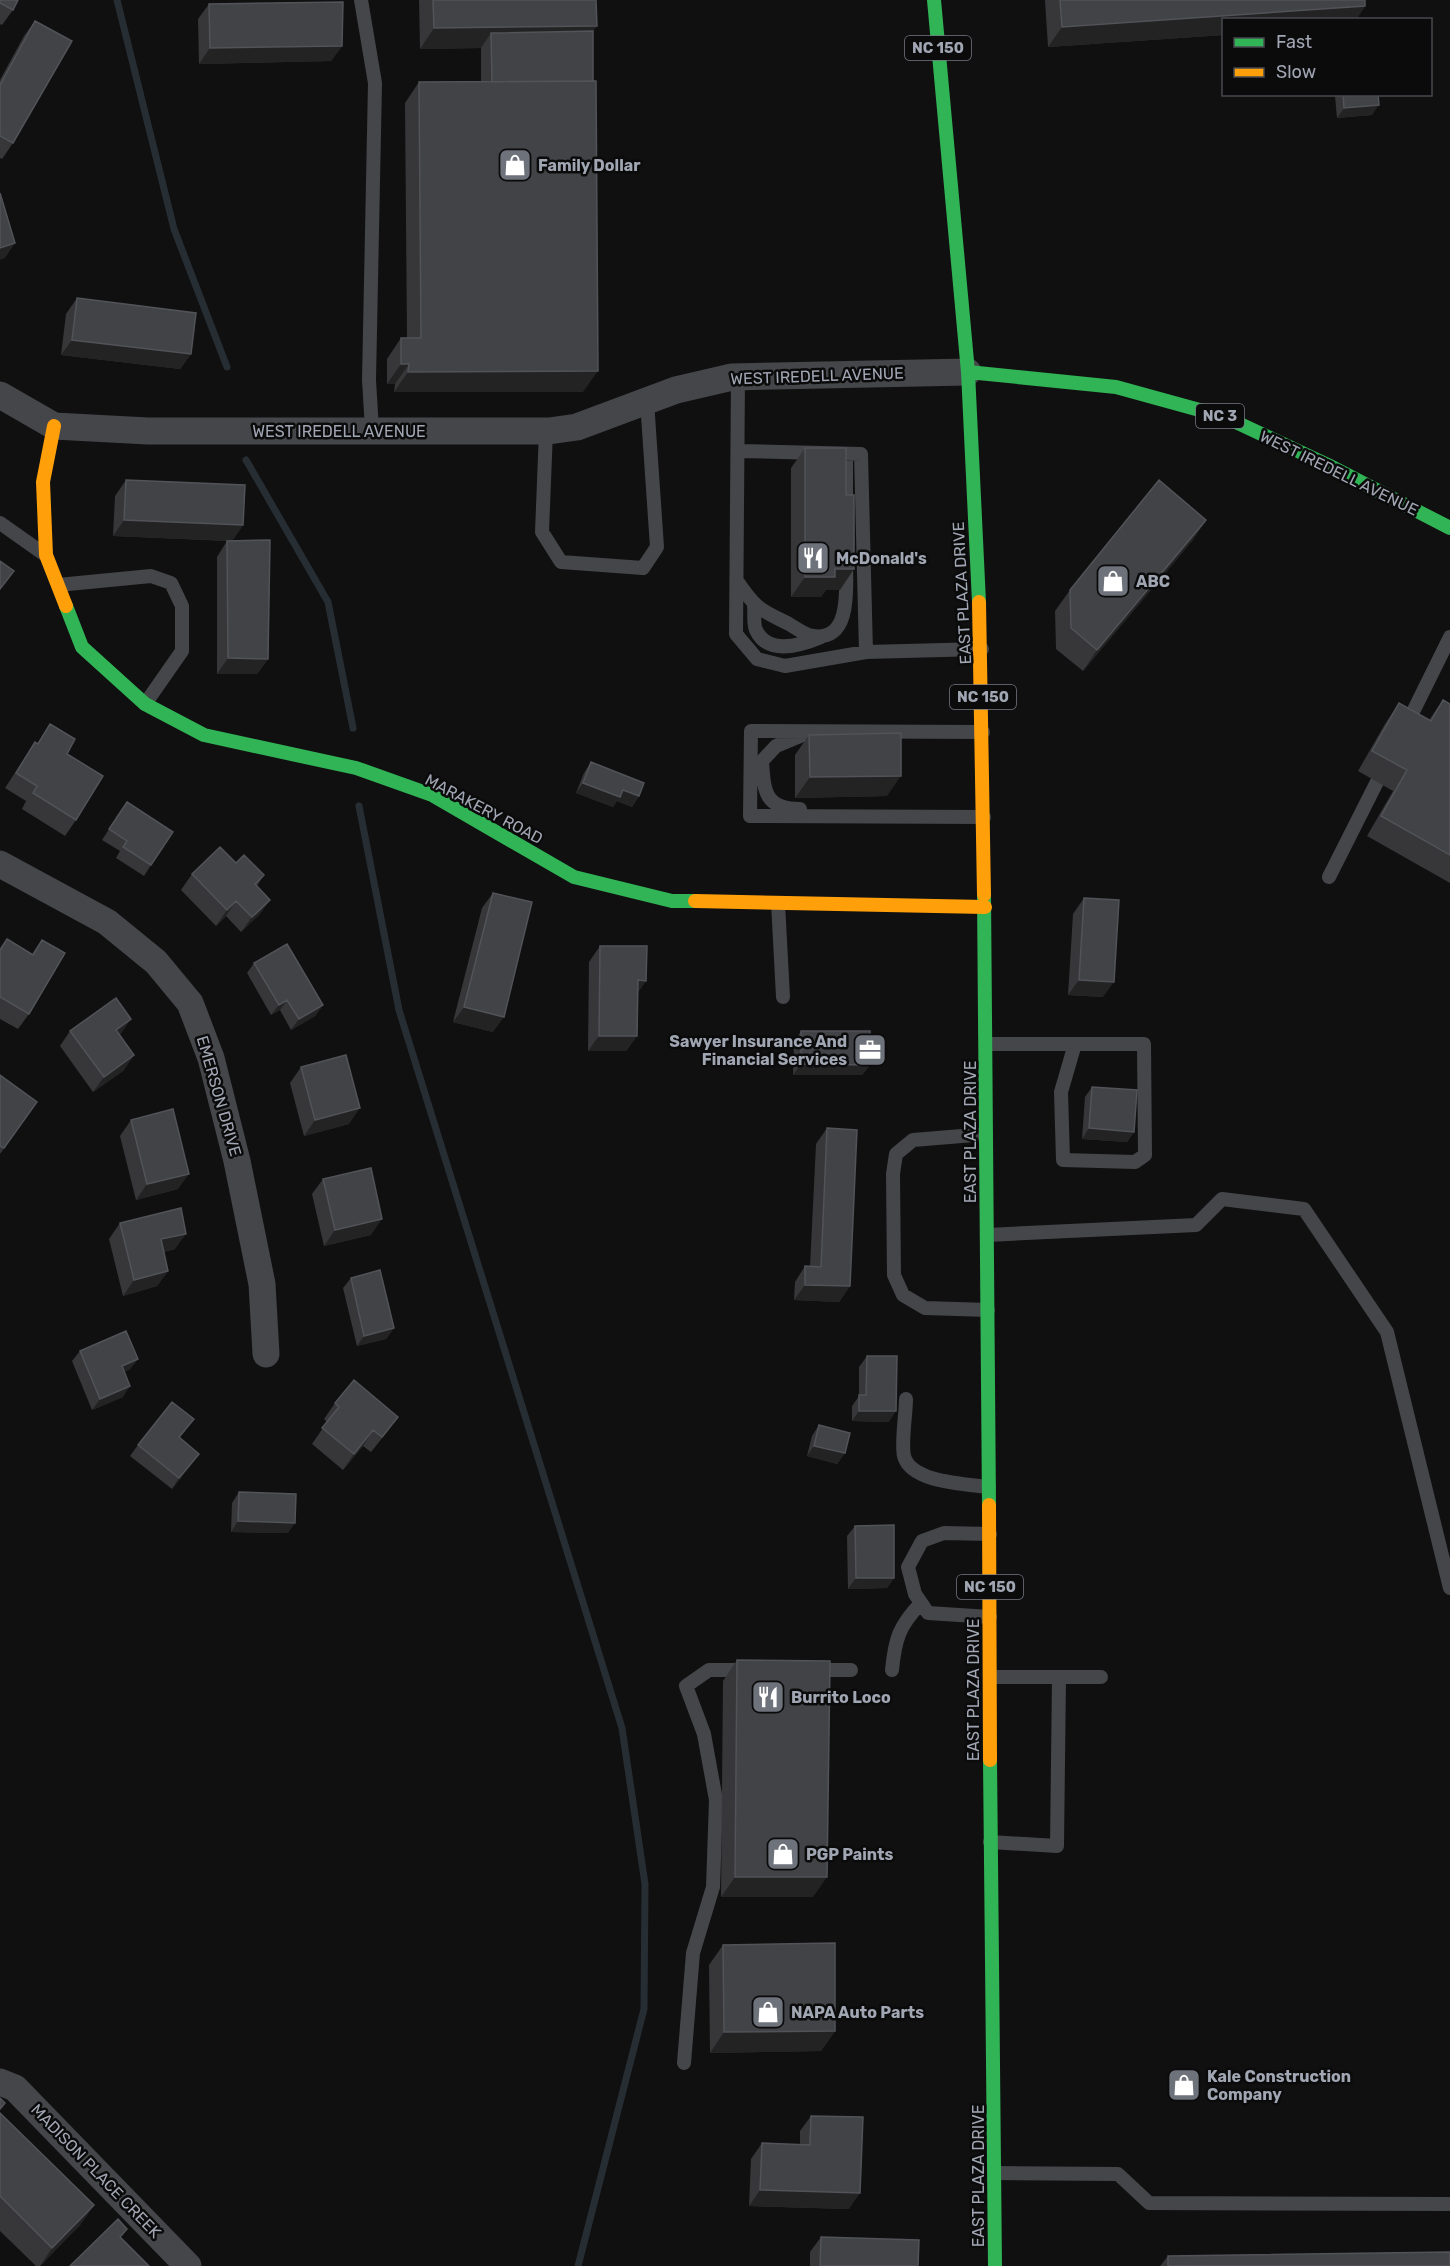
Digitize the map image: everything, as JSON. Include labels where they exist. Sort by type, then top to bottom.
[{"type":"main road","name":"EAST PLAZA DRIVE","points":[[934,0],[968,372],[982,650],[995,2266]]},
{"type":"main road","name":"WEST IREDELL AVENUE","points":[[968,372],[1116,387],[1225,417],[1328,465],[1450,528]]},
{"type":"main road","name":"MARAKERY ROAD","points":[[54,426],[43,482],[46,555],[82,647],[146,704],[204,735],[356,768],[432,795],[574,877],[672,901],[985,907]]},
{"type":"street","name":"WEST IREDELL AVENUE","points":[[54,426],[148,431],[546,431],[577,427],[676,390],[738,377],[968,372]]},
{"type":"street","points":[[0,395],[54,426]]},
{"type":"street","name":"EMERSON DRIVE","points":[[0,864],[107,922],[156,963],[190,1003],[211,1058],[237,1161],[262,1284],[266,1354]]},
{"type":"street","name":"MADISON PLACE CREEK","points":[[0,2082],[15,2088],[188,2266]]},
{"type":"lane","points":[[361,0],[375,83],[369,380],[372,430]]},
{"type":"lane","points":[[738,377],[736,634],[757,659],[785,666],[866,652],[982,650]]},
{"type":"lane","points":[[546,431],[542,532],[561,562],[643,568],[657,547],[647,401]]},
{"type":"lane","points":[[739,451],[861,454],[866,652]]},
{"type":"lane","points":[[846,454],[846,524]]},
{"type":"lane","points":[[0,523],[46,555]]},
{"type":"lane","points":[[754,606],[756,630],[766,642],[782,646],[800,645],[825,635],[839,625],[846,607],[846,548]]},
{"type":"lane","points":[[58,585],[151,576],[171,584],[182,606],[182,651],[146,704]]},
{"type":"lane","points":[[737,581],[754,606],[812,636],[825,635]]},
{"type":"lane","points":[[1329,877],[1450,637]]},
{"type":"lane","points":[[983,732],[751,731],[750,816],[984,817]]},
{"type":"lane","points":[[812,731],[776,746],[762,761],[764,792],[772,802],[787,809],[868,809],[893,817]]},
{"type":"lane","points":[[778,903],[783,997]]},
{"type":"lane","points":[[986,1044],[1076,1044],[1144,1044],[1145,1155],[1135,1162],[1063,1160],[1061,1092],[1076,1044]]},
{"type":"lane","points":[[986,1134],[913,1140],[896,1154],[893,1174],[894,1275],[903,1295],[925,1308],[988,1310]]},
{"type":"lane","points":[[987,1235],[1196,1225],[1222,1199],[1304,1209],[1387,1332],[1450,1588]]},
{"type":"lane","points":[[906,1399],[904,1457],[912,1469],[927,1478],[989,1487]]},
{"type":"lane","points":[[990,1534],[944,1533],[922,1541],[908,1567],[915,1594],[928,1613],[990,1617]]},
{"type":"lane","points":[[892,1670],[894,1641],[906,1618],[921,1603]]},
{"type":"lane","points":[[684,2063],[693,1953],[713,1887],[716,1800],[704,1734],[686,1686],[709,1670],[757,1670]]},
{"type":"lane","points":[[792,1670],[851,1670]]},
{"type":"lane","points":[[991,1677],[1101,1677]]},
{"type":"lane","points":[[990,1842],[1058,1846],[1059,1677]]},
{"type":"lane","points":[[995,2173],[1118,2174],[1149,2203],[1450,2204]]},
{"type":"building","points":[[0,0],[18,0],[13,10],[0,3]]},
{"type":"building","points":[[433,0],[596,0],[597,26],[434,28]]},
{"type":"building","points":[[1060,0],[1365,0],[1365,6],[1062,27]]},
{"type":"building","points":[[343,2],[342,46],[210,48],[209,4]]},
{"type":"building","points":[[35,21],[72,41],[13,143],[0,136],[0,85]]},
{"type":"building","points":[[593,31],[593,81],[492,82],[491,33]]},
{"type":"building","points":[[596,81],[598,371],[408,372],[409,364],[401,364],[401,338],[421,338],[419,82]]},
{"type":"building","points":[[1343,96],[1378,96],[1379,105],[1344,108]]},
{"type":"building","points":[[0,193],[15,243],[0,248]]},
{"type":"building","points":[[77,298],[196,313],[191,354],[72,340]]},
{"type":"building","points":[[805,448],[846,448],[846,495],[854,495],[854,569],[835,569],[835,577],[805,577]]},
{"type":"building","points":[[126,480],[245,485],[243,525],[124,520]]},
{"type":"building","points":[[1159,480],[1206,520],[1097,650],[1071,628],[1070,590]]},
{"type":"building","points":[[270,540],[268,659],[228,658],[227,541]]},
{"type":"building","points":[[0,561],[14,571],[0,589]]},
{"type":"building","points":[[1443,700],[1450,704],[1450,855],[1381,816],[1407,770],[1372,751],[1399,703],[1431,721]]},
{"type":"building","points":[[50,724],[75,739],[67,754],[103,776],[76,820],[33,793],[37,786],[16,773],[35,742],[38,744]]},
{"type":"building","points":[[901,733],[901,776],[810,777],[809,735]]},
{"type":"building","points":[[591,762],[644,783],[639,796],[623,790],[620,797],[583,783]]},
{"type":"building","points":[[127,802],[173,832],[151,865],[123,847],[127,841],[109,829]]},
{"type":"building","points":[[220,847],[236,863],[244,855],[264,875],[255,884],[270,900],[252,917],[236,901],[227,910],[192,874]]},
{"type":"building","points":[[493,893],[532,902],[504,1017],[464,1007]]},
{"type":"building","points":[[1084,898],[1119,900],[1114,982],[1079,980]]},
{"type":"building","points":[[7,939],[33,955],[42,940],[65,953],[29,1014],[0,997],[0,950]]},
{"type":"building","points":[[287,944],[323,1005],[299,1019],[287,1000],[279,1005],[254,963]]},
{"type":"building","points":[[600,946],[647,946],[646,981],[638,980],[637,1036],[599,1036]]},
{"type":"building","points":[[116,998],[131,1019],[116,1030],[134,1055],[104,1077],[70,1031]]},
{"type":"building","points":[[801,1031],[870,1031],[870,1065],[801,1064]]},
{"type":"building","points":[[346,1055],[360,1108],[315,1120],[301,1067]]},
{"type":"building","points":[[0,1075],[37,1102],[4,1148],[0,1146]]},
{"type":"building","points":[[1092,1087],[1137,1090],[1134,1132],[1089,1128]]},
{"type":"building","points":[[173,1109],[189,1174],[147,1184],[131,1120]]},
{"type":"building","points":[[827,1128],[857,1130],[850,1286],[805,1285],[805,1266],[821,1267]]},
{"type":"building","points":[[371,1168],[382,1219],[335,1230],[323,1179]]},
{"type":"building","points":[[181,1208],[186,1234],[161,1239],[168,1271],[134,1280],[120,1223]]},
{"type":"building","points":[[380,1270],[394,1328],[364,1336],[351,1278]]},
{"type":"building","points":[[126,1331],[138,1359],[122,1366],[130,1386],[100,1399],[80,1351]]},
{"type":"building","points":[[867,1356],[897,1356],[896,1411],[859,1411],[859,1395],[866,1395]]},
{"type":"building","points":[[354,1380],[398,1417],[382,1437],[373,1430],[354,1454],[322,1428],[339,1407],[335,1403]]},
{"type":"building","points":[[172,1402],[194,1419],[179,1437],[199,1454],[179,1478],[138,1445]]},
{"type":"building","points":[[819,1425],[850,1433],[845,1453],[814,1446]]},
{"type":"building","points":[[239,1492],[296,1494],[295,1523],[238,1521]]},
{"type":"building","points":[[894,1525],[894,1578],[856,1578],[855,1526]]},
{"type":"building","points":[[737,1660],[830,1661],[827,1877],[735,1877]]},
{"type":"building","points":[[835,1943],[835,2031],[724,2032],[723,1945]]},
{"type":"building","points":[[0,2098],[5,2103],[0,2109]]},
{"type":"building","points":[[0,2113],[94,2205],[52,2248],[0,2196]]},
{"type":"building","points":[[811,2116],[863,2117],[860,2193],[760,2190],[762,2143],[810,2145]]},
{"type":"building","points":[[118,2219],[127,2229],[120,2237],[149,2266],[70,2266]]},
{"type":"building","points":[[821,2237],[919,2240],[918,2266],[820,2266]]},
{"type":"building","points":[[1450,2252],[1450,2266],[1168,2266],[1168,2256]]},
{"type":"waterway","points":[[117,0],[174,229],[227,367]]},
{"type":"waterway","points":[[246,460],[328,602],[353,728]]},
{"type":"waterway","points":[[359,806],[399,1010],[622,1728],[645,1884],[644,2009],[578,2266]]},
{"type":"traffic: fast","points":[[934,0],[968,372],[979,602]]},
{"type":"traffic: fast","points":[[968,372],[1116,387],[1225,417],[1328,465],[1450,528]]},
{"type":"traffic: fast","points":[[66,606],[82,647],[145,704],[204,735],[356,768],[432,795],[574,877],[672,901],[695,901]]},
{"type":"traffic: fast","points":[[984,895],[989,1505]]},
{"type":"traffic: fast","points":[[990,1760],[995,2266]]},
{"type":"traffic: slow","points":[[54,426],[43,482],[46,555],[66,606]]},
{"type":"traffic: slow","points":[[979,602],[984,895]]},
{"type":"traffic: slow","points":[[695,901],[985,907]]},
{"type":"traffic: slow","points":[[989,1505],[990,1760]]},
{"type":"place","name":"Family Dollar","points":[[515,165]]},
{"type":"place","name":"McDonald's","points":[[813,558]]},
{"type":"place","name":"ABC","points":[[1113,581]]},
{"type":"place","name":"Sawyer Insurance And Financial Services","points":[[870,1050]]},
{"type":"place","name":"Burrito Loco","points":[[768,1697]]},
{"type":"place","name":"PGP Paints","points":[[783,1854]]},
{"type":"place","name":"NAPA Auto Parts","points":[[768,2012]]},
{"type":"place","name":"Kale Construction Company","points":[[1184,2085]]}]
